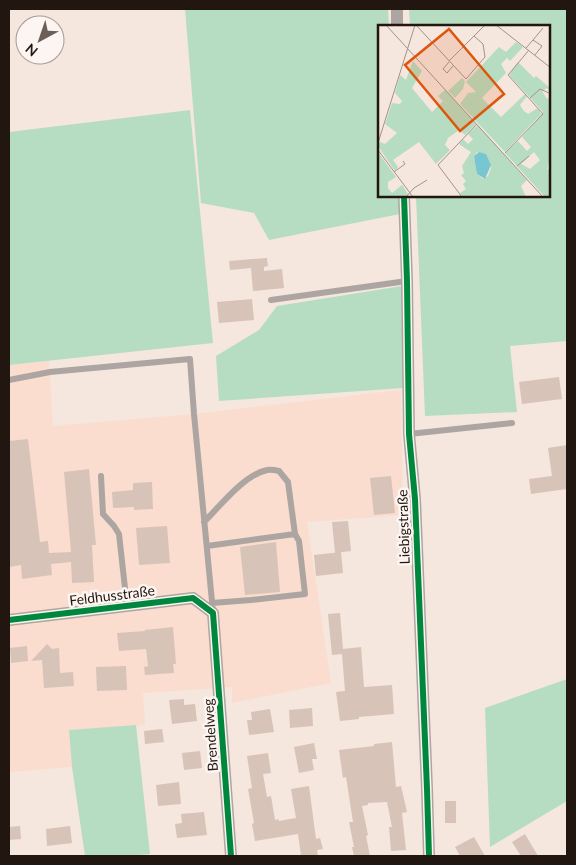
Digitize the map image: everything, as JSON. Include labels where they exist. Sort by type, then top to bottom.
[{"type":"street","points":[[397,9],[397,25]]},
{"type":"street","name":"Liebigstraße","points":[[404,198],[410,434],[415,499],[429,856]]},
{"type":"street","name":"Feldhusstraße","points":[[9,620],[192,598],[213,608]]},
{"type":"street","name":"Brendelweg","points":[[213,608],[231,856]]},
{"type":"lane","points":[[271,300],[407,281]]},
{"type":"lane","points":[[9,380],[50,372],[190,359],[194,414],[204,522],[213,608],[251,600],[305,594],[299,541],[295,534],[288,482],[279,471],[268,470],[253,476],[238,486],[204,522]]},
{"type":"lane","points":[[410,434],[512,423]]},
{"type":"lane","points":[[102,476],[103,514],[119,534],[127,606]]},
{"type":"lane","points":[[207,546],[295,534]]},
{"type":"shaded area","points":[[49,360],[53,426],[194,414],[401,390],[403,515],[307,522],[331,683],[232,703],[232,687],[143,693],[145,725],[69,730],[72,767],[9,772],[9,365]]},
{"type":"green space","points":[[185,9],[388,9],[389,25],[378,25],[378,198],[399,198],[400,214],[269,240],[254,213],[201,203]]},
{"type":"green space","points":[[409,9],[567,9],[567,341],[510,346],[517,412],[425,416],[416,198],[551,198],[551,25],[410,25]]},
{"type":"green space","points":[[190,110],[213,343],[9,365],[9,132]]},
{"type":"green space","points":[[402,286],[403,388],[219,401],[216,356],[259,330],[277,306]]},
{"type":"green space","points":[[567,679],[567,801],[490,847],[485,708]]},
{"type":"green space","points":[[136,725],[150,854],[85,856],[72,767],[69,730]]},
{"type":"building","points":[[267,258],[268,266],[264,267],[264,271],[282,269],[284,288],[253,291],[251,268],[230,270],[229,261]]},
{"type":"building","points":[[252,299],[254,320],[219,323],[217,302]]},
{"type":"building","points":[[559,377],[562,399],[522,404],[519,382]]},
{"type":"building","points":[[28,439],[40,542],[48,541],[49,553],[71,552],[64,472],[89,469],[96,545],[92,545],[94,582],[72,583],[71,562],[51,564],[52,575],[22,579],[21,565],[9,567],[9,441]]},
{"type":"building","points":[[567,445],[567,489],[531,494],[529,479],[552,476],[548,448]]},
{"type":"building","points":[[391,476],[395,513],[374,515],[370,478]]},
{"type":"building","points":[[152,482],[153,509],[134,510],[134,507],[113,508],[112,492],[133,490],[133,483]]},
{"type":"building","points":[[348,521],[351,551],[335,553],[332,522]]},
{"type":"building","points":[[167,526],[170,563],[139,565],[136,528]]},
{"type":"building","points":[[276,542],[280,592],[245,595],[240,547]]},
{"type":"building","points":[[341,552],[343,573],[316,576],[314,555]]},
{"type":"building","points":[[340,613],[343,649],[361,647],[364,687],[392,685],[394,714],[359,717],[359,719],[340,721],[336,692],[345,691],[342,654],[332,655],[328,614]]},
{"type":"building","points":[[173,627],[176,664],[173,664],[174,673],[145,675],[144,667],[148,666],[146,649],[119,651],[117,633]]},
{"type":"building","points":[[47,644],[52,649],[59,648],[60,673],[73,672],[74,686],[44,688],[42,660],[31,661]]},
{"type":"building","points":[[27,646],[28,661],[11,663],[10,648]]},
{"type":"building","points":[[126,666],[127,690],[97,691],[96,667]]},
{"type":"building","points":[[184,699],[184,705],[195,704],[197,721],[172,724],[169,700]]},
{"type":"building","points":[[312,708],[313,726],[290,728],[289,710]]},
{"type":"building","points":[[270,709],[274,732],[249,735],[247,720],[252,720],[251,712]]},
{"type":"building","points":[[162,729],[164,742],[145,744],[144,731]]},
{"type":"building","points":[[392,742],[396,787],[401,786],[407,812],[402,813],[406,850],[391,851],[389,827],[392,827],[387,802],[368,803],[368,805],[362,806],[370,856],[354,856],[349,822],[353,822],[346,777],[343,778],[339,750]]},
{"type":"building","points":[[314,743],[317,759],[312,759],[314,770],[299,773],[294,747]]},
{"type":"building","points":[[200,751],[202,768],[184,770],[182,753]]},
{"type":"building","points":[[268,753],[271,773],[263,774],[267,797],[271,796],[275,820],[296,818],[291,789],[309,786],[316,839],[320,838],[323,849],[317,850],[318,856],[301,856],[298,834],[255,841],[248,789],[252,788],[247,756]]},
{"type":"building","points":[[179,782],[181,804],[158,806],[156,785]]},
{"type":"building","points":[[445,801],[456,801],[456,823],[445,823]]},
{"type":"building","points":[[204,812],[207,835],[177,838],[175,824],[182,823],[181,814]]},
{"type":"building","points":[[20,826],[21,839],[9,840],[9,827]]},
{"type":"building","points":[[70,826],[72,843],[47,846],[46,829]]},
{"type":"building","points":[[525,834],[538,856],[521,856],[512,842]]},
{"type":"building","points":[[474,837],[485,856],[460,856],[455,847]]},
{"type":"cycle path","points":[[404,198],[409,434],[415,499],[429,856]]},
{"type":"cycle path","points":[[9,620],[193,598],[213,613],[231,856]]}]
